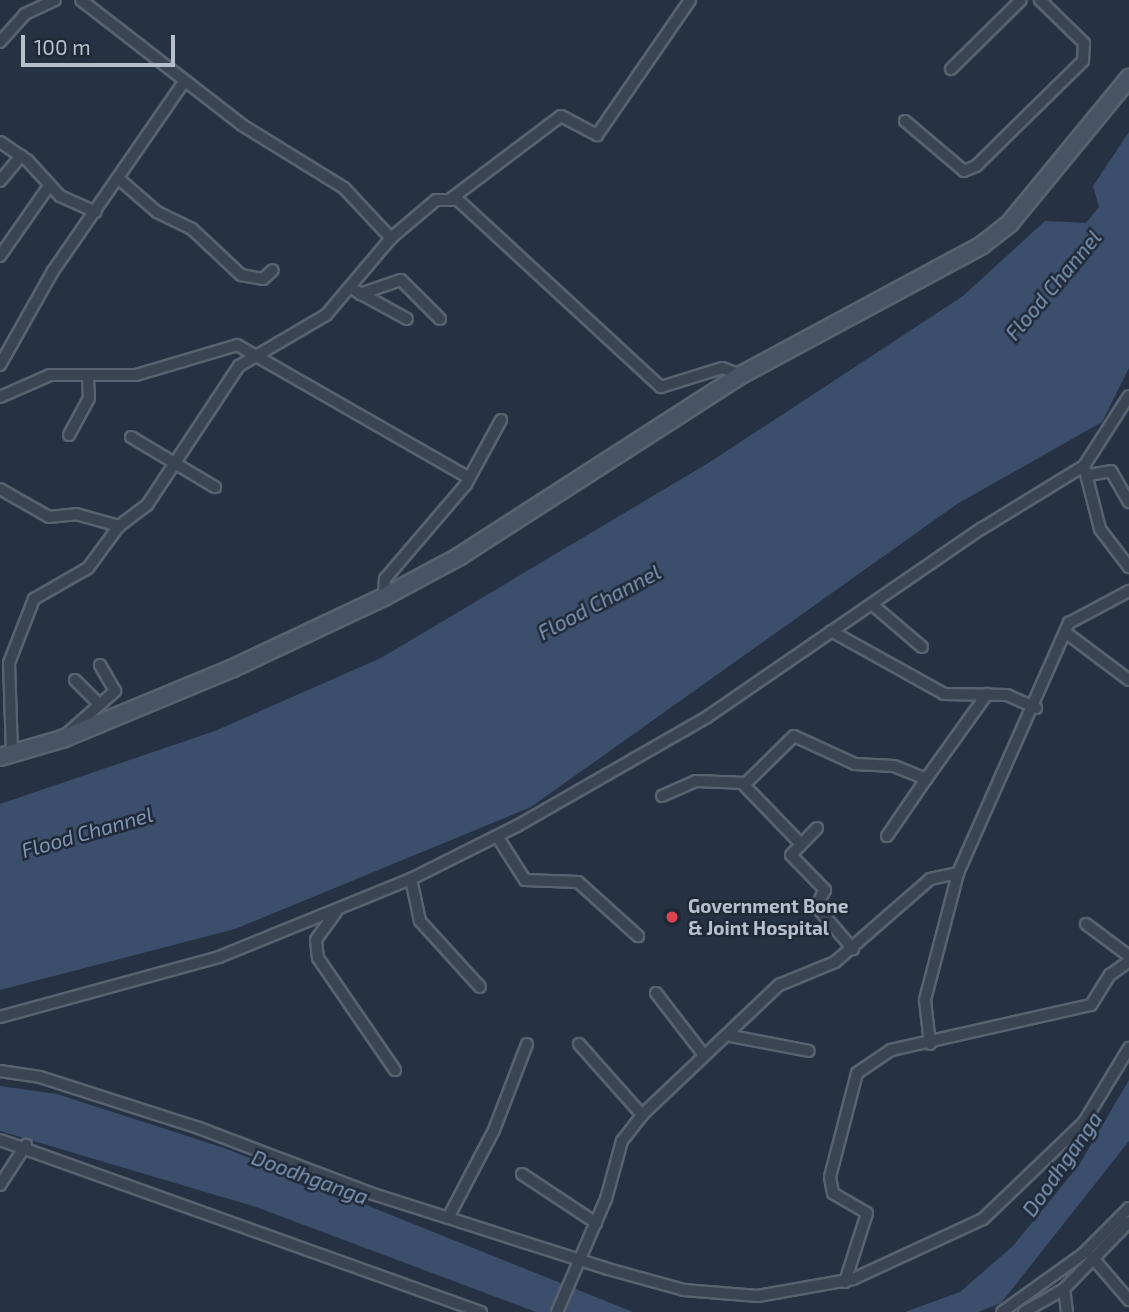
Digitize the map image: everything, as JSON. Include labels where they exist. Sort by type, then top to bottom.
[{"type":"main road","points":[[6,755],[62,739],[384,597],[460,556],[741,375],[997,235],[1129,78]]},
{"type":"street","points":[[0,42],[25,15],[55,0]]},
{"type":"street","points":[[81,0],[184,82],[337,183],[391,238]]},
{"type":"street","points":[[6,755],[9,663],[27,610],[38,595],[93,563],[119,526],[146,505],[232,373],[255,355],[326,315],[357,292],[391,238],[436,200],[452,198],[561,116],[597,135],[690,0]]},
{"type":"street","points":[[951,69],[1021,0]]},
{"type":"street","points":[[905,121],[964,171],[976,166],[1083,61],[1084,43],[1040,0]]},
{"type":"street","points":[[0,365],[53,271],[120,179],[184,82]]},
{"type":"street","points":[[0,142],[21,156],[48,186],[96,212]]},
{"type":"street","points":[[0,181],[21,156]]},
{"type":"street","points":[[120,179],[157,212],[192,229],[236,272],[263,279],[273,271]]},
{"type":"street","points":[[0,257],[48,186]]},
{"type":"street","points":[[452,198],[661,387],[722,368],[741,375]]},
{"type":"street","points":[[357,292],[401,280],[440,319]]},
{"type":"street","points":[[357,292],[407,319]]},
{"type":"street","points":[[0,397],[40,378],[136,375],[232,344],[255,355],[311,393],[469,478]]},
{"type":"street","points":[[69,435],[89,398],[88,376]]},
{"type":"street","points":[[0,1017],[219,957],[411,879],[497,836],[707,717],[831,631],[874,606],[981,529],[1087,470],[1129,396]]},
{"type":"street","points":[[384,597],[385,579],[469,478],[501,420]]},
{"type":"street","points":[[131,437],[215,487]]},
{"type":"street","points":[[1087,470],[1111,471],[1129,502]]},
{"type":"street","points":[[1087,470],[1100,528],[1129,567]]},
{"type":"street","points":[[0,489],[49,517],[76,514],[119,526]]},
{"type":"street","points":[[930,1044],[925,1000],[958,873],[1035,708],[1065,632],[1079,614],[1129,592]]},
{"type":"street","points":[[874,606],[922,647]]},
{"type":"street","points":[[831,631],[944,694],[1007,695],[1035,708]]},
{"type":"street","points":[[1065,632],[1129,680]]},
{"type":"street","points":[[62,739],[115,688],[100,665]]},
{"type":"street","points":[[75,680],[100,705]]},
{"type":"street","points":[[887,836],[987,694]]},
{"type":"street","points":[[743,784],[794,736],[855,764],[894,766],[926,779]]},
{"type":"street","points":[[662,796],[696,781],[743,784],[800,843]]},
{"type":"street","points":[[817,828],[791,855],[825,890],[816,906],[853,949]]},
{"type":"street","points":[[497,836],[525,880],[578,882],[638,936]]},
{"type":"street","points":[[557,1312],[569,1272],[596,1223],[622,1141],[642,1115],[704,1055],[731,1036],[779,985],[853,949],[930,879],[958,873]]},
{"type":"street","points":[[411,879],[420,921],[480,987]]},
{"type":"street","points":[[338,909],[316,940],[318,958],[395,1070]]},
{"type":"street","points":[[1086,924],[1129,956]]},
{"type":"street","points":[[845,1282],[846,1261],[867,1213],[833,1193],[830,1177],[852,1084],[891,1050],[930,1044],[1091,1004],[1110,975],[1129,961]]},
{"type":"street","points":[[656,993],[704,1055]]},
{"type":"street","points":[[731,1036],[809,1051]]},
{"type":"street","points":[[448,1218],[494,1130],[527,1044]]},
{"type":"street","points":[[579,1044],[642,1115]]},
{"type":"street","points":[[0,1072],[40,1077],[199,1128],[448,1218],[684,1290],[758,1296],[845,1282],[983,1219],[1084,1122],[1129,1048]]},
{"type":"street","points":[[0,1140],[26,1145],[481,1312]]},
{"type":"street","points":[[0,1185],[26,1145]]},
{"type":"street","points":[[522,1174],[596,1223]]},
{"type":"street","points":[[1002,1312],[1013,1308],[1085,1252],[1129,1208]]},
{"type":"street","points":[[1024,1312],[1064,1289],[1096,1261],[1129,1222]]},
{"type":"street","points":[[1085,1252],[1129,1300]]},
{"type":"street","points":[[1064,1289],[1067,1312]]},
{"type":"water","name":"Flood Channel","points":[[1129,132],[1129,368],[1102,422],[957,504],[531,807],[235,929],[0,990],[0,804],[215,731],[381,658],[710,462],[963,296],[1045,221],[1086,223],[1099,207],[1093,186]]},
{"type":"water","points":[[1129,1080],[1129,1141],[1001,1303],[978,1312],[905,1312],[960,1292],[1013,1246],[1079,1165]]},
{"type":"water","points":[[0,1086],[57,1094],[224,1148],[633,1312],[536,1312],[256,1207],[0,1131]]},
{"type":"place","name":"Government Bone & Joint Hospital","points":[[672,917]]},
{"type":"water label","name":"Doodhganga","points":[[1062,1164]]},
{"type":"water label","name":"Doodhganga","points":[[310,1177]]}]
